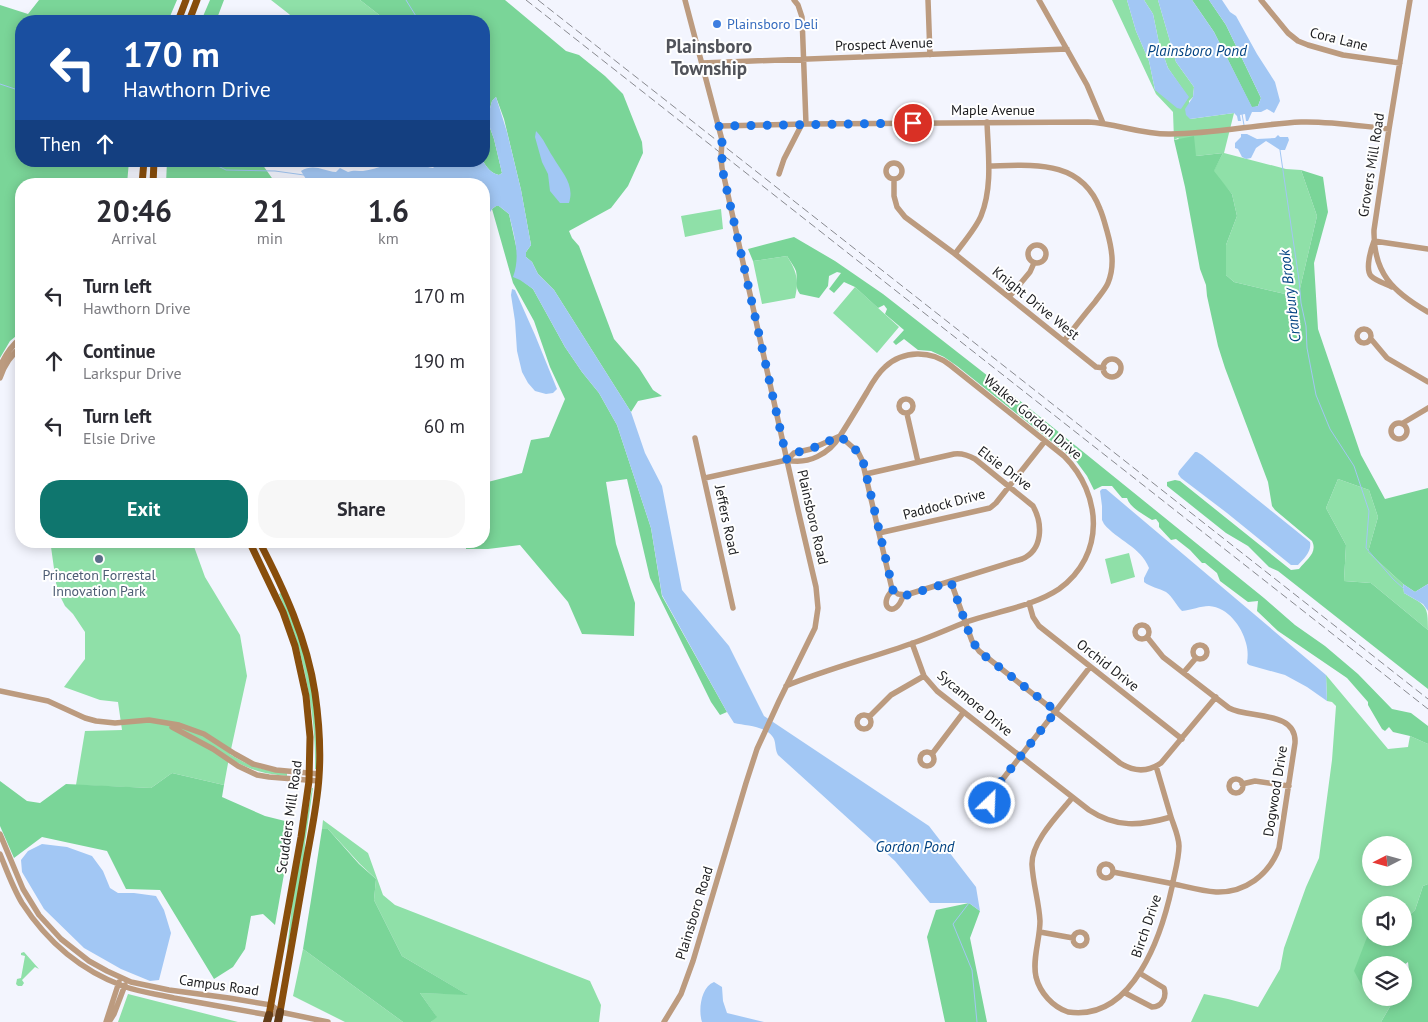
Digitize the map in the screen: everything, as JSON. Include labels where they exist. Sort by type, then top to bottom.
[{"type":"highway","points":[[278,1022],[280,1012]]},
{"type":"main road","points":[[180,15],[186,0]]},
{"type":"main road","points":[[191,15],[197,0]]},
{"type":"main road","name":"Scudders Mill Road","points":[[252,548],[283,612],[297,652],[308,716],[311,754],[310,777],[268,1018]]},
{"type":"main road","name":"Scudders Mill Road","points":[[262,548],[294,615],[308,656],[318,713],[320,742],[319,778],[280,1012]]},
{"type":"street","name":"Plainsboro Road","points":[[664,1022],[680,994],[693,961],[746,783],[764,733],[814,628],[818,613],[816,587],[722,168],[722,140],[719,126],[685,0]]},
{"type":"street","points":[[779,174],[784,159],[804,124],[802,17],[795,0]]},
{"type":"street","points":[[928,0],[930,55]]},
{"type":"street","points":[[1039,0],[1091,94],[1103,123]]},
{"type":"street","name":"Cora Lane","points":[[1261,0],[1288,33],[1303,43],[1343,55],[1400,63]]},
{"type":"street","name":"Grovers Mill Road","points":[[1410,0],[1374,230],[1374,241],[1382,271],[1394,288],[1410,302],[1428,312]]},
{"type":"street","name":"Prospect Avenue","points":[[702,63],[1067,49]]},
{"type":"street","points":[[955,254],[981,217],[988,185],[987,122]]},
{"type":"street","name":"Maple Avenue","points":[[719,126],[1074,122],[1103,123],[1165,134],[1318,122],[1389,130]]},
{"type":"street","points":[[989,166],[1048,166],[1062,170],[1084,183],[1092,192],[1100,209],[1111,245],[1112,273],[1107,286],[1064,341]]},
{"type":"street","name":"Knight Drive West","points":[[894,180],[894,196],[897,207],[905,216],[1096,367],[1104,368]]},
{"type":"street","points":[[1394,288],[1372,277],[1368,270],[1374,241],[1428,249]]},
{"type":"street","points":[[1009,297],[1030,272],[1034,263]]},
{"type":"street","points":[[1371,339],[1387,358],[1428,382]]},
{"type":"street","points":[[0,367],[4,358],[15,344]]},
{"type":"street","points":[[0,378],[7,362],[15,352]]},
{"type":"street","name":"Walker Gordon Drive","points":[[786,686],[912,643],[966,622],[1029,603],[1057,590],[1074,575],[1081,564],[1088,551],[1093,531],[1092,506],[1089,492],[1070,461],[946,362],[933,356],[920,354],[901,357],[885,367],[831,448],[820,456],[796,462],[787,460]]},
{"type":"street","points":[[1403,423],[1428,408]]},
{"type":"street","points":[[907,414],[918,462]]},
{"type":"street","points":[[705,478],[787,460],[794,453],[811,449],[840,436]]},
{"type":"street","name":"Elsie Drive","points":[[840,436],[861,456],[893,590],[886,600],[889,608],[897,608],[903,596],[1025,557],[1036,548],[1039,532],[1035,510],[1030,503],[967,455],[954,454],[866,474]]},
{"type":"street","name":"Jeffers Road","points":[[696,438],[733,608]]},
{"type":"street","name":"Paddock Drive","points":[[879,533],[988,509],[1045,441]]},
{"type":"street","points":[[951,582],[974,644],[980,652],[1125,766],[1139,770],[1148,769],[1166,759],[1216,698]]},
{"type":"street","points":[[893,590],[903,596]]},
{"type":"street","name":"Orchid Drive","points":[[1029,603],[1033,617],[1039,626],[1182,739]]},
{"type":"street","name":"Dogwood Drive","points":[[1113,872],[1212,891],[1224,892],[1240,888],[1260,876],[1271,864],[1279,848],[1289,786],[1295,739],[1294,732],[1290,726],[1280,720],[1238,712],[1229,708],[1162,655],[1146,638]]},
{"type":"street","name":"Sycamore Drive","points":[[912,643],[924,676],[936,690],[1094,814],[1131,824],[1144,824],[1171,818]]},
{"type":"street","points":[[1184,672],[1196,658]]},
{"type":"street","points":[[988,798],[1090,666]]},
{"type":"street","points":[[869,717],[889,697],[924,676]]},
{"type":"street","points":[[0,692],[48,701],[96,721],[115,723],[149,720],[163,722],[210,737],[253,764],[264,768],[288,770],[310,777]]},
{"type":"street","points":[[932,754],[963,712]]},
{"type":"street","points":[[163,722],[257,775],[319,778]]},
{"type":"street","points":[[205,744],[210,737]]},
{"type":"street","name":"Birch Drive","points":[[1072,798],[1040,840],[1034,853],[1032,864],[1039,904],[1040,932],[1035,961],[1036,977],[1042,991],[1056,1006],[1074,1013],[1095,1014],[1109,1008],[1127,994],[1149,959],[1161,927],[1172,884],[1179,846],[1156,766]]},
{"type":"street","points":[[1242,784],[1254,781],[1289,786]]},
{"type":"street","name":"Campus Road","points":[[0,834],[23,889],[39,915],[48,927],[80,956],[123,982],[271,1005],[280,1012],[268,1018],[171,997],[100,975],[79,963],[45,934],[21,901],[0,854]]},
{"type":"street","points":[[1040,932],[1073,938]]},
{"type":"street","points":[[1127,994],[1152,1008],[1161,1004],[1165,995],[1164,988],[1140,974]]},
{"type":"street","points":[[108,1022],[123,982]]},
{"type":"street","points":[[280,1012],[328,1022]]},
{"type":"green space","points":[[39,0],[177,0],[171,15],[15,15],[15,167],[128,167],[128,178],[15,178],[15,337],[10,341],[0,358],[0,5],[28,14]]},
{"type":"green space","points":[[210,0],[224,0],[218,15],[204,15]]},
{"type":"green space","points":[[271,0],[360,0],[379,15],[290,15]]},
{"type":"green space","points":[[360,0],[505,0],[566,51],[579,55],[605,76],[623,94],[642,142],[643,153],[628,186],[611,208],[569,231],[579,246],[614,339],[639,368],[653,390],[662,396],[638,401],[631,412],[554,290],[538,274],[532,262],[526,257],[526,252],[531,245],[521,190],[504,119],[496,97],[492,101],[490,108],[490,15],[379,15]]},
{"type":"green space","points":[[1112,0],[1127,0],[1136,31],[1149,61],[1155,90],[1188,97],[1168,68],[1159,43],[1153,14],[1144,0],[1158,0],[1176,62],[1194,87],[1193,97],[1189,101],[1190,119],[1234,113],[1224,153],[1286,169],[1301,170],[1317,216],[1298,297],[1234,282],[1226,275],[1226,245],[1237,216],[1232,194],[1213,172],[1223,153],[1196,156],[1178,138],[1174,140],[1173,112],[1156,94]]},
{"type":"green space","points":[[1192,0],[1209,0],[1226,25],[1261,98],[1258,106],[1252,108],[1214,32]]},
{"type":"green space","points":[[490,128],[502,173],[499,175],[488,168],[490,167]]},
{"type":"green space","points":[[1194,136],[1196,156],[1223,153],[1214,171],[1232,194],[1237,216],[1226,245],[1226,275],[1234,282],[1298,297],[1317,216],[1301,170],[1323,177],[1328,212],[1314,263],[1318,329],[1361,455],[1385,499],[1428,488],[1428,584],[1415,592],[1403,584],[1368,552],[1378,517],[1369,490],[1338,479],[1326,508],[1346,545],[1344,581],[1371,583],[1428,630],[1428,689],[1278,571],[1269,567],[1248,546],[1226,533],[1167,486],[1167,482],[1180,481],[1291,570],[1299,569],[1312,553],[1312,541],[1272,506],[1268,482],[1218,346],[1206,285],[1200,269],[1174,140]]},
{"type":"green space","points":[[167,167],[264,167],[272,178],[166,178]]},
{"type":"green space","points":[[499,206],[509,214],[518,255],[517,267],[520,279],[533,289],[565,347],[599,393],[617,425],[651,528],[662,596],[727,712],[720,715],[711,702],[650,578],[627,479],[606,482],[616,544],[635,603],[634,636],[582,634],[568,602],[520,545],[488,549],[466,549],[490,548],[490,481],[522,473],[531,440],[549,437],[565,399],[550,367],[534,321],[513,283],[492,209]]},
{"type":"green space","points":[[721,209],[723,229],[685,237],[681,216]]},
{"type":"green space","points":[[794,237],[835,261],[883,294],[1029,408],[1295,625],[1325,646],[1358,674],[1392,709],[1411,713],[1428,726],[1428,744],[1410,736],[1393,732],[1389,727],[1385,731],[1382,729],[1368,702],[1347,678],[1278,631],[1257,611],[1258,601],[1248,602],[1220,581],[1217,573],[1205,563],[1202,563],[1190,550],[1176,539],[1171,540],[1159,527],[1156,519],[1152,520],[1137,510],[1127,498],[1122,498],[1112,486],[1102,486],[1094,490],[1076,461],[957,366],[931,351],[918,350],[904,339],[896,345],[893,342],[904,330],[885,314],[887,309],[884,305],[878,308],[855,287],[844,282],[834,293],[829,289],[841,273],[837,272],[829,276],[828,286],[819,298],[800,294],[797,286],[796,271],[787,256],[753,261],[748,249]]},
{"type":"green space","points":[[787,256],[796,276],[795,298],[762,304],[753,261]]},
{"type":"green space","points":[[855,287],[899,327],[877,353],[833,313]]},
{"type":"green space","points":[[1338,479],[1369,490],[1378,517],[1368,552],[1403,584],[1404,593],[1424,607],[1427,615],[1428,630],[1371,583],[1344,581],[1346,545],[1326,508]]},
{"type":"green space","points":[[51,548],[195,548],[205,577],[240,635],[247,676],[230,754],[243,762],[257,767],[287,773],[287,776],[257,771],[229,758],[224,785],[172,773],[151,788],[76,785],[85,731],[122,730],[118,702],[100,700],[64,687],[85,659],[85,632],[65,606],[57,590]]},
{"type":"green space","points":[[1129,553],[1135,577],[1111,584],[1105,559]]},
{"type":"green space","points":[[281,593],[297,630],[308,668],[315,718],[317,769],[315,769],[312,713],[307,684],[297,641],[279,594]]},
{"type":"green space","points":[[1326,675],[1388,749],[1408,747],[1410,736],[1428,744],[1428,884],[1423,886],[1415,910],[1412,913],[1412,896],[1362,896],[1362,946],[1369,946],[1369,956],[1362,956],[1362,1006],[1390,1006],[1381,1022],[1191,1022],[1204,994],[1258,1007],[1280,969],[1284,948],[1306,887],[1319,858],[1332,760],[1336,706],[1332,702],[1327,701]]},
{"type":"green space","points":[[172,773],[224,785],[222,797],[265,816],[293,823],[275,925],[263,914],[251,916],[245,949],[233,967],[214,979],[160,890],[126,889],[107,851],[42,837],[14,858],[0,826],[0,781],[27,801],[40,803],[66,784],[151,788]]},
{"type":"green space","points":[[312,788],[304,863],[287,951],[292,904]]},
{"type":"green space","points":[[323,820],[368,853],[383,895],[395,905],[590,981],[601,1005],[599,1022],[431,1022],[436,1016],[420,993],[466,994],[402,956],[374,900],[376,879],[328,829],[322,829]]},
{"type":"green space","points":[[322,829],[328,829],[359,864],[376,879],[374,900],[402,956],[468,995],[420,993],[437,1017],[431,1022],[403,1022],[303,949]]},
{"type":"green space","points":[[1428,884],[1428,1022],[1381,1022],[1390,1006],[1412,1006],[1412,956],[1362,956],[1362,986],[1354,971],[1364,946],[1412,946],[1412,913],[1415,910],[1423,886]]},
{"type":"green space","points":[[969,903],[980,911],[970,938],[987,1022],[945,1022],[927,937],[936,910]]},
{"type":"green space","points":[[303,949],[403,1022],[345,1022],[293,996]]},
{"type":"green space","points":[[24,952],[39,969],[35,967],[22,980],[24,983],[22,986],[18,986],[16,984],[17,979],[21,978],[25,956],[21,955],[21,953]]},
{"type":"green space","points":[[128,994],[238,1022],[118,1022]]},
{"type":"water","name":"Plainsboro Pond","points":[[1127,0],[1144,0],[1153,14],[1159,43],[1168,68],[1189,97],[1181,109],[1177,108],[1155,90],[1149,61],[1136,31]]},
{"type":"water","name":"Plainsboro Pond","points":[[1158,0],[1192,0],[1214,32],[1252,107],[1258,106],[1261,98],[1226,25],[1209,0],[1222,0],[1230,12],[1236,16],[1275,82],[1280,101],[1274,113],[1267,109],[1261,112],[1252,112],[1248,121],[1246,121],[1245,114],[1240,115],[1241,121],[1238,121],[1234,113],[1190,119],[1186,115],[1185,109],[1193,97],[1194,87],[1176,62]]},
{"type":"water","name":"Gordon Pond","points":[[496,97],[507,132],[521,190],[531,245],[526,252],[526,257],[532,262],[538,274],[554,290],[631,412],[645,453],[662,486],[682,590],[729,646],[764,716],[929,826],[976,887],[980,911],[969,903],[930,903],[895,861],[778,755],[774,739],[767,731],[757,727],[734,723],[662,595],[651,528],[617,425],[599,393],[565,347],[533,289],[513,277],[517,253],[515,238],[509,214],[499,206],[496,206],[490,212],[490,178],[305,178],[301,171],[310,168],[336,172],[340,168],[348,172],[379,167],[487,167],[499,175],[502,173],[490,128],[492,101]]},
{"type":"water","points":[[536,131],[567,179],[570,190],[569,203],[560,203],[550,191],[548,174],[542,162],[535,137]]},
{"type":"water","points":[[1241,134],[1247,134],[1257,139],[1275,138],[1278,135],[1280,137],[1288,137],[1289,140],[1285,150],[1280,150],[1266,141],[1256,148],[1251,158],[1246,159],[1235,148],[1235,143],[1241,137]]},
{"type":"water","points":[[512,289],[515,290],[557,389],[553,393],[546,394],[535,391],[522,372],[517,351]]},
{"type":"water","points":[[1195,452],[1202,455],[1310,542],[1309,552],[1298,565],[1291,565],[1181,478],[1178,474],[1179,471]]},
{"type":"water","points":[[1106,489],[1326,675],[1327,701],[1285,675],[1249,665],[1247,663],[1248,653],[1244,637],[1238,625],[1222,610],[1209,606],[1182,611],[1166,592],[1144,582],[1149,568],[1145,561],[1135,549],[1109,530],[1102,520],[1100,491]]},
{"type":"water","points":[[1403,584],[1415,592],[1428,584],[1428,611],[1423,604],[1404,593]]},
{"type":"water","points":[[42,844],[67,847],[92,856],[103,871],[110,888],[118,893],[156,896],[164,910],[171,933],[159,980],[150,981],[121,969],[84,948],[44,909],[22,872],[21,860],[28,851]]},
{"type":"water","points":[[714,982],[722,987],[723,1001],[727,1013],[764,1022],[702,1022],[700,1011],[703,994]]},
{"type":"waterway","points":[[406,0],[415,15]]},
{"type":"waterway","points":[[0,84],[15,89]]},
{"type":"waterway","name":"Cranbury Brook","points":[[1242,114],[1244,125]]},
{"type":"waterway","name":"Cranbury Brook","points":[[1280,150],[1301,303],[1306,326],[1307,348],[1316,395],[1330,429],[1354,466],[1369,511],[1366,548],[1404,589]]},
{"type":"waterway","points":[[220,167],[226,170],[275,171],[304,175]]},
{"type":"waterway","points":[[969,903],[953,924],[972,970],[977,1022]]},
{"type":"railway","points":[[526,0],[1428,709]]},
{"type":"railway","points":[[538,0],[1428,699]]},
{"type":"place","name":"Plainsboro Deli","points":[[717,24]]},
{"type":"place","name":"Princeton Forrestal Innovation Park","points":[[99,559]]},
{"type":"district","name":"Plainsboro Township","points":[[709,57]]},
{"type":"route","points":[[913,123],[719,126],[722,140],[722,168],[787,460],[794,453],[811,449],[840,436],[858,452],[863,461],[892,587],[895,593],[904,596],[951,582],[972,641],[976,647],[981,653],[1056,711],[988,798],[990,803]]}]
